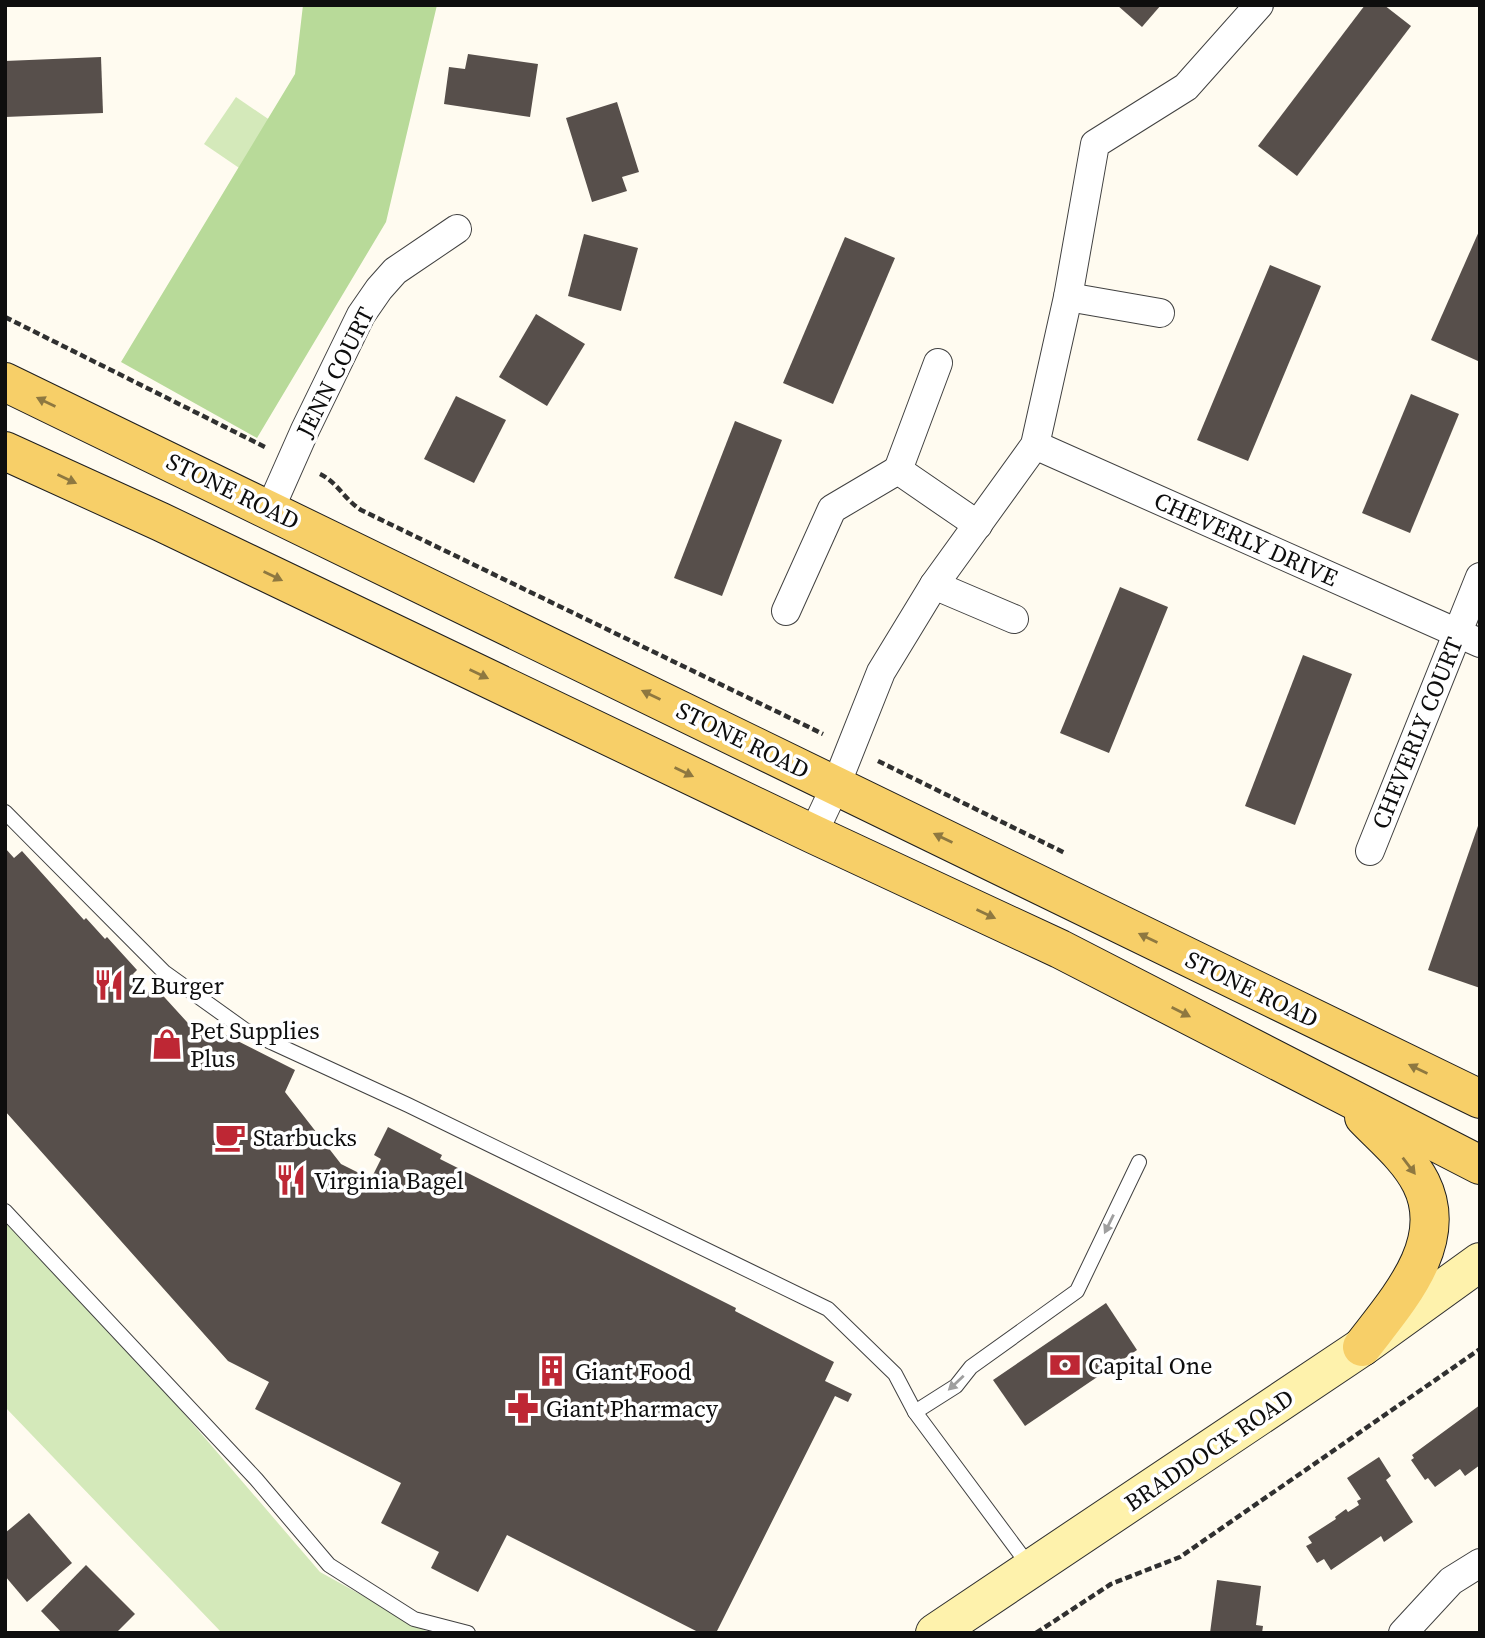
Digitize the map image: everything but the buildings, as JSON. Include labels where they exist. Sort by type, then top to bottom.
[{"type":"main road","name":"STONE ROAD","points":[[5,382],[1480,1099]]},
{"type":"main road","name":"STONE ROAD","points":[[5,451],[174,528],[813,834],[1060,949],[1480,1165]]},
{"type":"main road","points":[[1346,1097],[1407,1163],[1421,1183],[1430,1222],[1420,1262],[1401,1296],[1363,1346]]},
{"type":"main road","name":"BRADDOCK ROAD","points":[[935,1633],[1363,1346],[1480,1262]]},
{"type":"street","points":[[813,834],[836,785],[881,672],[934,585],[1035,445],[1068,297],[1095,144],[1186,87],[1259,5]]},
{"type":"street","name":"JENN COURT","points":[[270,509],[361,315],[395,271],[457,229]]},
{"type":"street","points":[[1068,297],[1160,313]]},
{"type":"street","points":[[786,611],[832,509],[898,470],[938,363]]},
{"type":"street","name":"CHEVERLY DRIVE","points":[[1035,445],[1468,638]]},
{"type":"street","points":[[898,470],[978,525]]},
{"type":"street","name":"CHEVERLY COURT","points":[[1370,851],[1468,638],[1480,577]]},
{"type":"street","points":[[934,585],[1014,619]]},
{"type":"street","points":[[1403,1633],[1451,1581],[1480,1563]]},
{"type":"lane","points":[[5,812],[163,972],[235,1023],[828,1309],[895,1374],[915,1412],[1032,1570]]},
{"type":"lane","points":[[915,1412],[956,1386],[971,1367],[1077,1291],[1139,1162]]},
{"type":"lane","points":[[5,1211],[256,1479],[329,1565],[414,1619],[468,1633]]},
{"type":"path","points":[[5,317],[329,478],[351,503],[361,510],[1069,855]]},
{"type":"path","points":[[1036,1633],[1111,1584],[1180,1557],[1480,1349]]},
{"type":"green space","points":[[303,5],[437,5],[386,222],[257,438],[121,362],[295,74]]},
{"type":"green space","points":[[236,97],[280,127],[248,174],[204,144]]},
{"type":"green space","points":[[5,1205],[320,1572],[430,1633],[222,1633],[5,1407]]},
{"type":"place","name":"Z Burger","points":[[109,985]]},
{"type":"place","name":"Pet Supplies Plus","points":[[167,1044]]},
{"type":"place","name":"Starbucks","points":[[230,1137]]},
{"type":"place","name":"Virginia Bagel","points":[[291,1180]]},
{"type":"place","name":"Capital One","points":[[1065,1365]]},
{"type":"place","name":"Giant Food","points":[[552,1371]]},
{"type":"place","name":"Giant Pharmacy","points":[[523,1408]]}]
